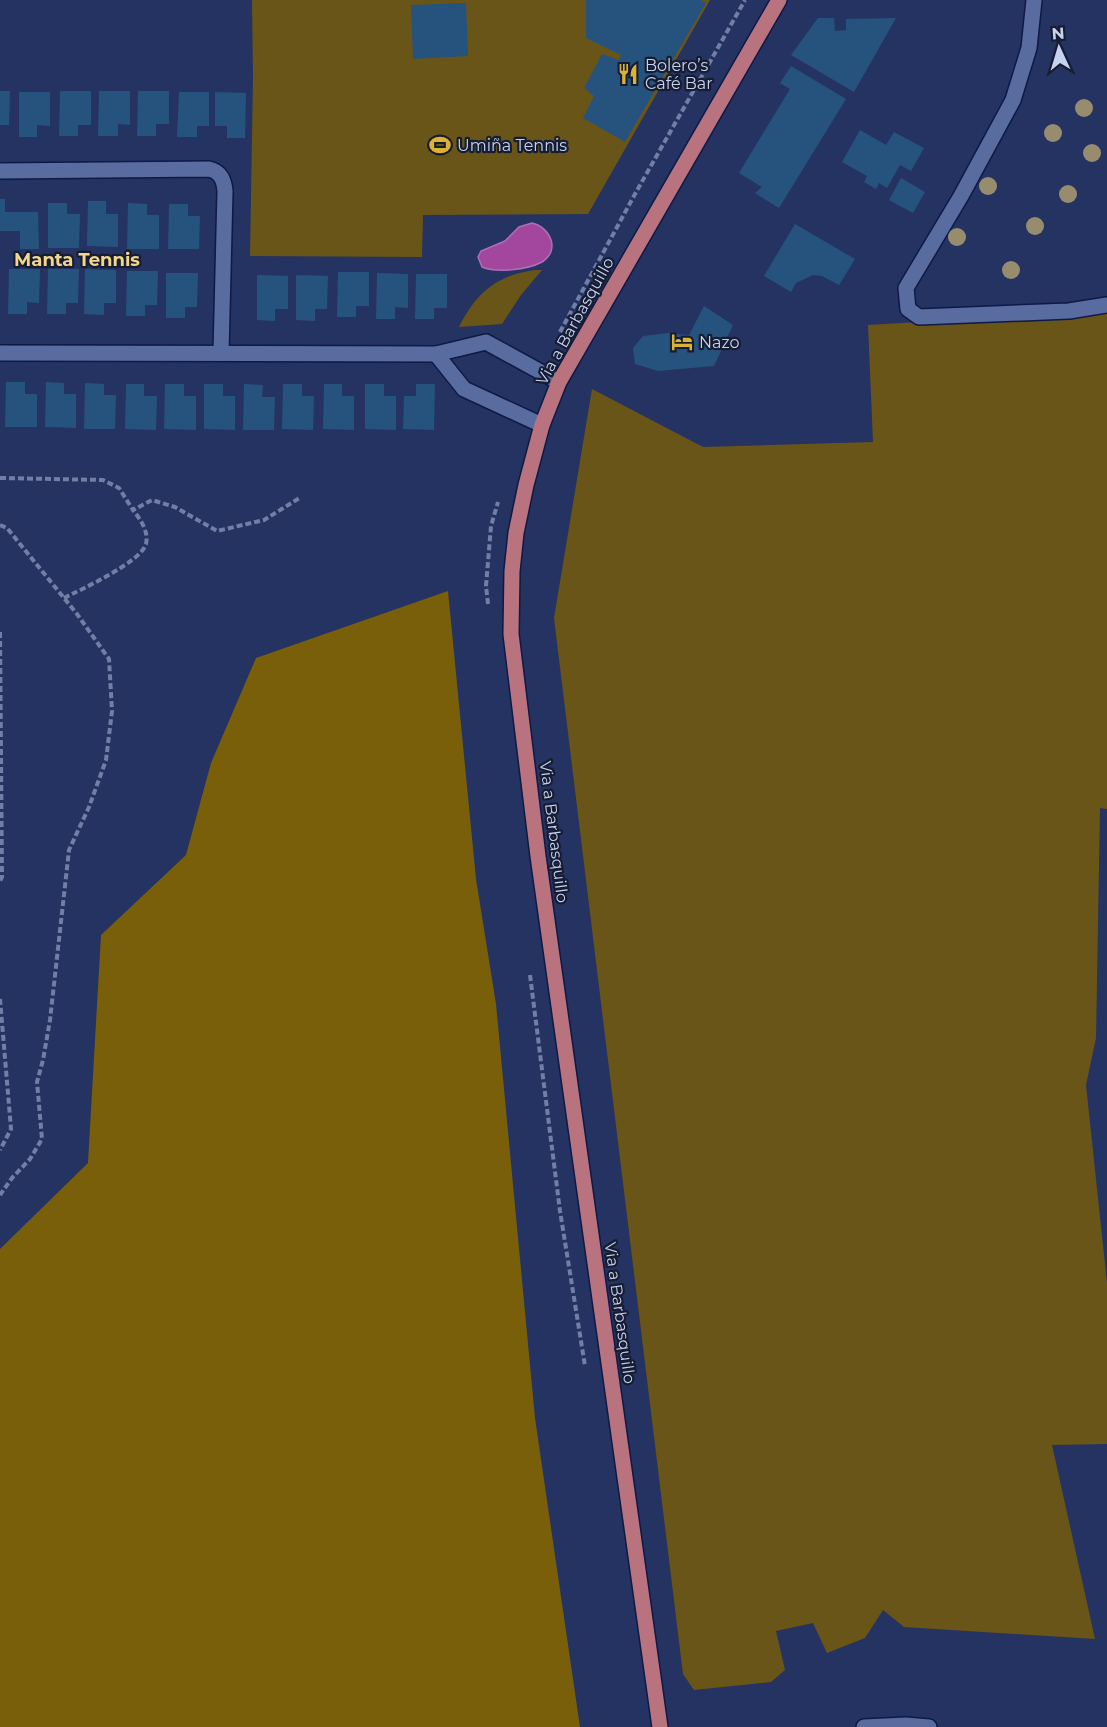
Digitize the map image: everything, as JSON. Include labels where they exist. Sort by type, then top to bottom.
[{"type":"main road","name":"Via a Barbasquillo","points":[[660,1727],[538,856],[511,633],[512,571],[516,533],[526,485],[542,425],[559,382],[779,0]]},
{"type":"street","points":[[1034,0],[1029,48],[1013,100],[961,196],[906,288],[908,309],[919,317],[1069,310],[1107,305]]},
{"type":"street","points":[[0,171],[209,169],[219,174],[223,179],[225,191],[221,353]]},
{"type":"street","points":[[0,352],[436,354],[486,342],[559,382]]},
{"type":"street","points":[[436,354],[464,389],[542,425]]},
{"type":"street","points":[[864,1727],[906,1725],[929,1727]]},
{"type":"path","points":[[540,371],[634,194],[745,0]]},
{"type":"path","points":[[0,478],[103,480],[119,488],[142,521],[146,544],[139,555],[128,564],[64,598]]},
{"type":"path","points":[[488,607],[486,586],[490,526],[500,494]]},
{"type":"path","points":[[133,510],[152,500],[175,507],[217,531],[264,520],[301,497]]},
{"type":"path","points":[[0,525],[7,528],[64,598],[109,659],[112,711],[106,760],[89,807],[69,850],[50,1020],[44,1060],[37,1082],[42,1139],[30,1158],[0,1195]]},
{"type":"path","points":[[0,632],[2,878],[0,881]]},
{"type":"path","points":[[530,974],[560,1211],[587,1376]]},
{"type":"path","points":[[0,999],[11,1129],[0,1150]]},
{"type":"shaded area","name":"Umiña Tennis","points":[[252,0],[710,0],[588,214],[423,215],[422,257],[250,256]]},
{"type":"shaded area","points":[[532,223],[544,229],[551,240],[551,251],[548,257],[536,265],[520,269],[495,270],[482,267],[478,257],[481,251],[505,241],[519,227]]},
{"type":"shaded area","points":[[542,270],[521,295],[502,324],[459,327],[473,304],[489,288],[509,276]]},
{"type":"shaded area","points":[[1107,311],[1107,809],[1100,808],[1096,1038],[1086,1085],[1107,1283],[1107,1444],[1052,1445],[1095,1639],[904,1627],[883,1610],[865,1638],[827,1653],[813,1623],[776,1631],[785,1670],[771,1682],[694,1690],[683,1674],[554,618],[592,389],[703,447],[873,442],[868,325]]},
{"type":"shaded area","points":[[448,591],[476,879],[496,1004],[535,1418],[580,1727],[0,1727],[0,1249],[88,1163],[101,935],[186,855],[211,763],[256,658]]},
{"type":"building","name":"Bolero’s Café Bar","points":[[586,0],[701,0],[706,3],[625,142],[583,118],[594,96],[584,88],[602,54],[619,60],[621,55],[586,38]]},
{"type":"building","points":[[466,3],[468,56],[413,59],[411,5]]},
{"type":"building","points":[[818,18],[834,18],[835,31],[846,30],[846,19],[896,18],[854,92],[791,55]]},
{"type":"building","points":[[791,66],[846,99],[779,208],[755,193],[762,187],[739,173],[790,89],[780,83]]},
{"type":"building","points":[[0,91],[10,91],[9,125],[0,125]]},
{"type":"building","points":[[60,91],[91,91],[91,125],[78,125],[78,136],[59,136]]},
{"type":"building","points":[[99,91],[130,91],[130,125],[118,124],[118,136],[98,136]]},
{"type":"building","points":[[138,91],[169,91],[169,124],[156,124],[156,136],[137,136]]},
{"type":"building","points":[[19,92],[50,92],[50,126],[37,125],[37,137],[19,137]]},
{"type":"building","points":[[179,92],[209,92],[209,126],[197,126],[197,137],[177,137]]},
{"type":"building","points":[[215,92],[246,93],[245,138],[227,138],[227,126],[215,126]]},
{"type":"building","points":[[860,130],[886,145],[894,132],[924,148],[911,171],[900,165],[887,188],[879,183],[876,189],[864,182],[867,176],[842,162]]},
{"type":"building","points":[[901,178],[925,192],[913,213],[889,200]]},
{"type":"building","points":[[0,199],[5,199],[5,212],[38,212],[39,249],[20,249],[20,231],[0,231]]},
{"type":"building","points":[[88,201],[106,201],[106,214],[118,214],[118,247],[87,246]]},
{"type":"building","points":[[48,203],[67,203],[67,214],[80,214],[79,248],[48,248]]},
{"type":"building","points":[[128,203],[147,204],[147,215],[159,215],[159,249],[127,249]]},
{"type":"building","points":[[169,204],[188,204],[188,216],[200,216],[199,249],[168,249]]},
{"type":"building","points":[[795,224],[855,259],[839,285],[822,276],[813,275],[796,283],[791,292],[764,276]]},
{"type":"building","points":[[9,269],[40,269],[39,303],[27,302],[27,314],[8,314]]},
{"type":"building","points":[[48,269],[79,269],[78,303],[66,303],[66,314],[47,314]]},
{"type":"building","points":[[85,269],[116,270],[116,303],[104,303],[104,315],[84,314]]},
{"type":"building","points":[[127,271],[158,271],[157,305],[145,305],[145,316],[126,316]]},
{"type":"building","points":[[338,272],[369,272],[369,306],[356,306],[356,317],[337,317]]},
{"type":"building","points":[[166,273],[198,273],[197,307],[185,307],[185,318],[166,318]]},
{"type":"building","points":[[377,273],[408,274],[408,308],[395,307],[395,319],[376,319]]},
{"type":"building","points":[[416,274],[447,274],[447,308],[434,308],[434,319],[415,319]]},
{"type":"building","points":[[257,275],[288,276],[288,309],[275,309],[275,321],[257,320]]},
{"type":"building","points":[[296,275],[328,276],[327,309],[315,309],[315,321],[296,320]]},
{"type":"building","name":"Nazo","points":[[704,306],[733,325],[714,366],[658,371],[635,364],[633,348],[643,336],[668,333],[689,335]]},
{"type":"building","points":[[6,382],[25,382],[25,394],[37,394],[37,427],[5,427]]},
{"type":"building","points":[[46,382],[64,383],[64,394],[76,394],[76,428],[45,427]]},
{"type":"building","points":[[85,383],[104,384],[104,395],[116,395],[115,429],[84,429]]},
{"type":"building","points":[[126,384],[144,384],[144,396],[157,396],[156,430],[125,429]]},
{"type":"building","points":[[165,384],[184,384],[184,396],[196,396],[196,430],[164,429]]},
{"type":"building","points":[[204,384],[223,384],[223,396],[235,396],[235,430],[204,429]]},
{"type":"building","points":[[244,384],[263,385],[262,397],[275,397],[274,430],[243,430]]},
{"type":"building","points":[[283,384],[302,384],[302,396],[314,396],[313,430],[282,429]]},
{"type":"building","points":[[324,384],[342,384],[342,396],[354,396],[354,430],[323,429]]},
{"type":"building","points":[[365,384],[384,384],[384,396],[396,396],[396,430],[365,429]]},
{"type":"building","points":[[416,384],[435,384],[434,430],[403,429],[404,396],[416,396]]},
{"type":"place","name":"Bolero’s Café Bar","points":[[628,74]]},
{"type":"place","name":"Umiña Tennis","points":[[440,145]]},
{"type":"place","name":"Nazo","points":[[682,342]]},
{"type":"district","name":"Manta Tennis","points":[[77,260]]}]
